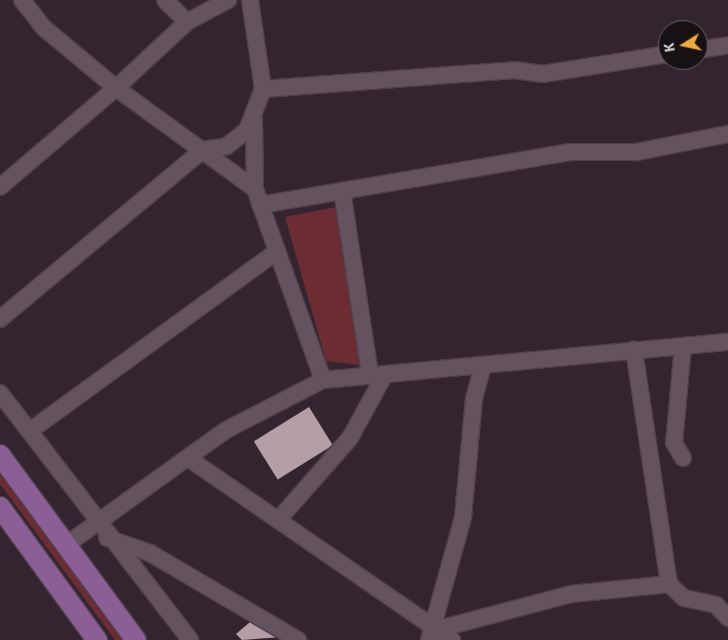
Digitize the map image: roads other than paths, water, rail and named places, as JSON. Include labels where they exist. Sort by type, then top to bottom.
[{"type":"main road","points":[[0,455],[136,640]]},
{"type":"main road","points":[[0,507],[97,640]]},
{"type":"street","points":[[22,0],[44,28],[116,88],[203,150],[258,197],[342,191],[569,152],[636,152],[728,134]]},
{"type":"street","points":[[165,0],[187,22]]},
{"type":"street","points":[[0,187],[116,88],[187,22],[228,0]]},
{"type":"street","points":[[250,0],[263,89],[254,119],[258,197],[323,380]]},
{"type":"street","points":[[708,48],[728,45]]},
{"type":"street","points":[[263,89],[514,70],[543,74],[658,56]]},
{"type":"street","points":[[0,319],[203,150],[227,146],[254,119]]},
{"type":"street","points":[[278,520],[350,438],[378,374],[342,191]]},
{"type":"street","points":[[32,430],[277,251]]},
{"type":"street","points":[[66,545],[226,430],[323,380],[634,350],[727,344]]},
{"type":"street","points":[[682,458],[674,444],[683,346]]},
{"type":"street","points":[[634,350],[669,584],[684,598],[716,605],[728,618]]},
{"type":"street","points":[[432,635],[463,517],[474,399],[483,364]]},
{"type":"street","points":[[0,393],[32,430],[107,538],[190,640]]},
{"type":"street","points":[[188,458],[278,520],[432,635],[452,640]]},
{"type":"street","points":[[107,538],[150,553],[298,640]]},
{"type":"street","points":[[432,635],[572,594],[669,584]]}]
